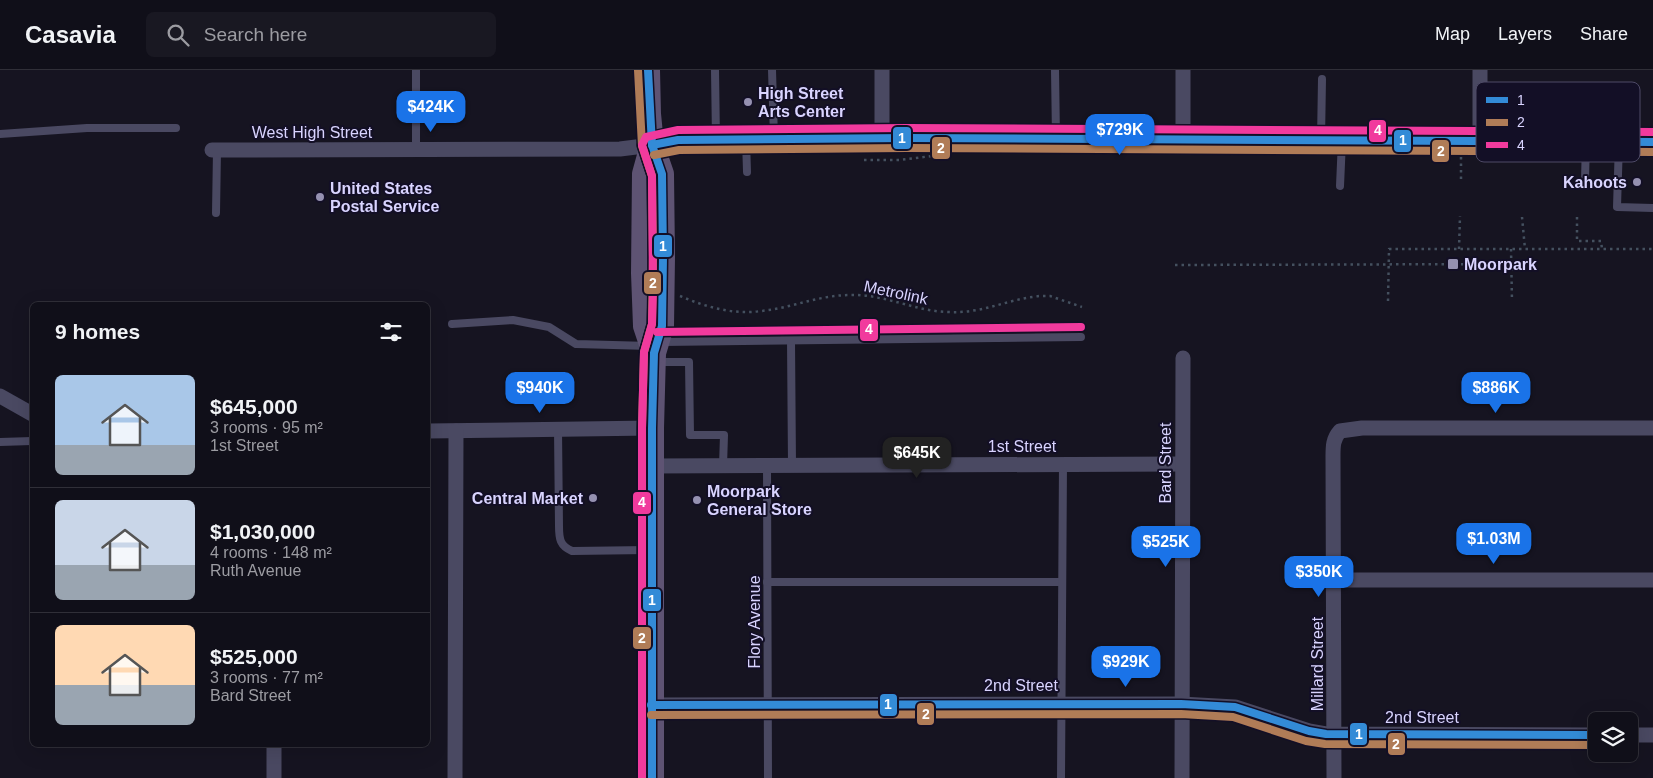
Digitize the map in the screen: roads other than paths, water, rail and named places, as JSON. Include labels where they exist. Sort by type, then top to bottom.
[{"type":"main road","points":[[648,70],[648,114],[652,145],[644,174],[643,257],[644,326],[654,351],[651,550],[652,778]]},
{"type":"street","points":[[882,70],[882,139]]},
{"type":"street","points":[[1183,70],[1183,139]]},
{"type":"street","points":[[652,145],[678,140],[1056,138],[1476,141]]},
{"type":"street","points":[[1640,142],[1653,142]]},
{"type":"street","name":"West High Street","points":[[214,150],[416,148],[620,149],[652,145]]},
{"type":"street","name":"Bard Street","points":[[1182,778],[1183,358]]},
{"type":"street","points":[[0,396],[30,413]]},
{"type":"street","points":[[430,431],[652,428]]},
{"type":"street","name":"Millard Street","points":[[1334,778],[1333,444],[1340,431],[1362,428],[1653,428]]},
{"type":"street","points":[[456,431],[456,778]]},
{"type":"street","name":"1st Street","points":[[652,466],[1182,464]]},
{"type":"street","points":[[1334,580],[1653,580]]},
{"type":"street","name":"2nd Street","points":[[651,705],[1062,702],[1181,704],[1234,708],[1309,731],[1335,734],[1588,735]]},
{"type":"street","points":[[1638,735],[1653,735]]},
{"type":"street","points":[[274,747],[274,778]]},
{"type":"lane","points":[[416,70],[416,148]]},
{"type":"lane","points":[[715,70],[716,140]]},
{"type":"lane","points":[[772,70],[774,140]]},
{"type":"lane","points":[[1055,70],[1056,138]]},
{"type":"lane","points":[[1321,140],[1322,79]]},
{"type":"lane","points":[[0,134],[87,128],[176,128]]},
{"type":"lane","points":[[746,140],[746,172]]},
{"type":"lane","points":[[1340,186],[1342,140]]},
{"type":"lane","points":[[214,150],[216,213]]},
{"type":"lane","points":[[1585,162],[1585,180]]},
{"type":"lane","points":[[1618,162],[1617,207],[1653,208]]},
{"type":"lane","points":[[452,324],[513,320],[549,327],[576,344],[654,351],[791,341],[1081,337]]},
{"type":"lane","points":[[791,341],[792,465]]},
{"type":"lane","points":[[654,351],[689,362],[690,435],[724,435],[723,466]]},
{"type":"lane","points":[[558,429],[558,526],[560,541],[564,547],[572,551],[651,550]]},
{"type":"lane","points":[[0,442],[30,442]]},
{"type":"lane","points":[[1061,778],[1063,463]]},
{"type":"lane","name":"Flory Avenue","points":[[767,466],[768,778]]},
{"type":"lane","points":[[767,582],[1062,582]]},
{"type":"place","name":"High Street Arts Center","points":[[748,102]]},
{"type":"place","name":"Kahoots","points":[[1637,182]]},
{"type":"place","name":"United States Postal Service","points":[[320,197]]},
{"type":"place","name":"Moorpark","points":[[1453,264]]},
{"type":"place","name":"Central Market","points":[[593,498]]},
{"type":"place","name":"Moorpark General Store","points":[[697,500]]}]
